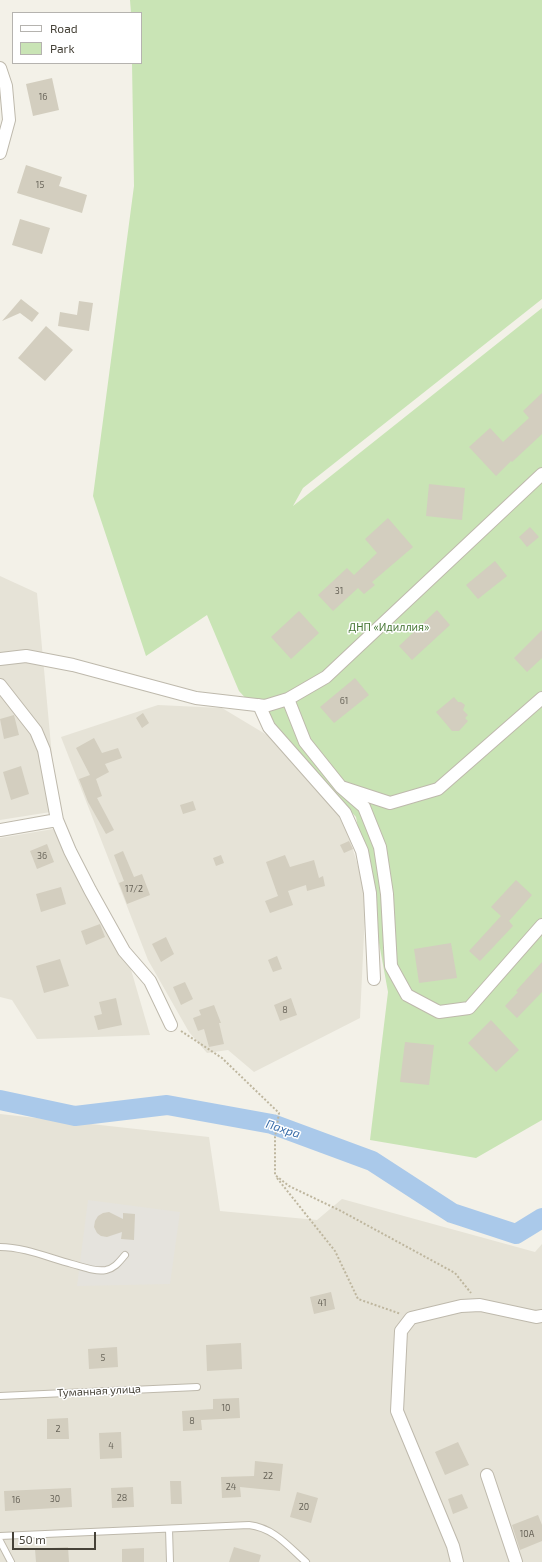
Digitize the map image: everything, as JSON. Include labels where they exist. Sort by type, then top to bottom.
[{"type":"street","points":[[0,68],[6,86],[9,120],[0,153]]},
{"type":"street","points":[[0,659],[26,656],[73,665],[196,698],[265,706],[288,699],[326,676],[542,474]]},
{"type":"street","points":[[0,686],[36,731],[44,750],[58,820],[70,851],[124,951],[150,981],[171,1025]]},
{"type":"street","points":[[341,786],[390,803],[438,789],[487,748],[542,698]]},
{"type":"street","points":[[288,699],[305,742],[341,786],[364,807],[380,847],[387,894],[391,966],[407,995],[439,1012],[470,1008],[542,925]]},
{"type":"street","points":[[259,705],[269,727],[345,812],[362,851],[370,893],[374,979]]},
{"type":"street","points":[[0,830],[58,820]]},
{"type":"street","points":[[457,1562],[453,1546],[397,1411],[400,1331],[411,1318],[461,1306],[480,1305],[536,1317],[542,1316]]},
{"type":"street","points":[[487,1475],[516,1562]]},
{"type":"lane","points":[[0,1247],[22,1250],[94,1270],[106,1270],[118,1264],[125,1255]]},
{"type":"lane","name":"Туманная улица","points":[[0,1396],[197,1387]]},
{"type":"lane","points":[[0,1536],[169,1528],[256,1526],[270,1530],[306,1562]]},
{"type":"lane","points":[[169,1528],[170,1562]]},
{"type":"lane","points":[[0,1541],[11,1562]]},
{"type":"path","points":[[171,1025],[222,1058],[279,1113],[275,1137],[275,1175],[335,1251],[358,1299],[411,1318]]},
{"type":"path","points":[[275,1175],[289,1186],[341,1212],[454,1273],[480,1305]]},
{"type":"shaded area","points":[[0,576],[37,593],[57,811],[0,820]]},
{"type":"shaded area","points":[[158,705],[222,708],[272,738],[310,778],[345,824],[366,892],[360,1018],[254,1072],[228,1050],[207,1053],[189,1032],[148,960],[61,737]]},
{"type":"shaded area","points":[[59,828],[123,942],[150,1035],[37,1039],[12,1000],[0,997],[0,838]]},
{"type":"shaded area","points":[[0,1114],[209,1137],[220,1211],[317,1220],[342,1199],[535,1252],[542,1244],[542,1562],[0,1562]]},
{"type":"shaded area","points":[[88,1200],[180,1212],[170,1284],[77,1286]]},
{"type":"green space","name":"ДНП «Идиллия»","points":[[130,0],[542,0],[542,299],[303,488],[293,506],[542,308],[542,1120],[476,1158],[370,1140],[388,992],[356,817],[239,691],[207,615],[146,656],[93,496],[134,186],[132,64],[142,64],[142,12],[131,12]]},
{"type":"building","points":[[52,78],[59,110],[33,116],[26,84]]},
{"type":"building","points":[[26,165],[62,177],[59,186],[87,195],[82,213],[17,193]]},
{"type":"building","points":[[20,219],[50,228],[42,254],[12,245]]},
{"type":"building","points":[[21,299],[39,313],[32,322],[20,313],[2,321]]},
{"type":"building","points":[[79,301],[93,303],[89,331],[58,326],[60,312],[77,315]]},
{"type":"building","points":[[46,326],[73,350],[45,381],[18,358]]},
{"type":"building","points":[[542,393],[542,434],[496,476],[469,447],[490,428],[503,442],[529,418],[523,411]]},
{"type":"building","points":[[429,484],[465,488],[462,520],[426,516]]},
{"type":"building","points":[[388,518],[413,547],[372,582],[375,585],[364,594],[358,588],[333,611],[318,595],[347,568],[354,575],[377,553],[365,539]]},
{"type":"building","points":[[530,527],[539,537],[527,547],[519,537]]},
{"type":"building","points":[[495,561],[507,576],[478,599],[466,585]]},
{"type":"building","points":[[437,610],[450,625],[412,660],[399,646]]},
{"type":"building","points":[[299,611],[319,633],[291,659],[271,637]]},
{"type":"building","points":[[542,630],[542,658],[527,672],[514,658]]},
{"type":"building","points":[[355,678],[369,695],[334,723],[320,707]]},
{"type":"building","points":[[454,697],[458,702],[465,705],[463,710],[468,715],[465,718],[468,721],[459,731],[452,731],[436,712]]},
{"type":"building","points":[[143,713],[149,723],[142,728],[136,718]]},
{"type":"building","points":[[14,715],[19,735],[4,739],[0,719]]},
{"type":"building","points":[[94,738],[102,753],[118,748],[122,758],[105,764],[109,772],[96,779],[102,796],[97,798],[114,830],[106,834],[88,802],[79,779],[90,775],[76,748]]},
{"type":"building","points":[[21,766],[29,794],[11,800],[3,772]]},
{"type":"building","points":[[193,801],[196,810],[183,814],[180,805]]},
{"type":"building","points":[[349,841],[353,849],[344,853],[340,845]]},
{"type":"building","points":[[47,844],[54,862],[37,869],[30,851]]},
{"type":"building","points":[[123,851],[134,877],[142,874],[150,895],[127,904],[119,883],[124,881],[114,855]]},
{"type":"building","points":[[221,855],[224,863],[216,866],[213,858]]},
{"type":"building","points":[[285,855],[290,867],[314,860],[319,878],[323,876],[325,886],[307,891],[306,885],[288,891],[293,905],[270,913],[265,901],[278,896],[266,862]]},
{"type":"building","points":[[516,880],[532,895],[509,921],[513,926],[480,961],[469,951],[501,916],[491,907]]},
{"type":"building","points":[[61,887],[66,904],[41,912],[36,894]]},
{"type":"building","points":[[100,924],[105,937],[86,945],[81,931]]},
{"type":"building","points":[[166,937],[174,954],[161,962],[152,944]]},
{"type":"building","points":[[451,943],[457,978],[419,983],[414,949]]},
{"type":"building","points":[[277,956],[282,969],[273,972],[268,960]]},
{"type":"building","points":[[60,959],[69,986],[44,993],[36,966]]},
{"type":"building","points":[[542,962],[542,992],[517,1018],[505,1006],[518,992],[516,991]]},
{"type":"building","points":[[185,982],[193,999],[181,1005],[173,987]]},
{"type":"building","points":[[116,998],[122,1025],[98,1030],[94,1016],[102,1014],[99,1002]]},
{"type":"building","points":[[291,998],[297,1015],[280,1021],[274,1005]]},
{"type":"building","points":[[214,1005],[221,1023],[219,1023],[224,1044],[209,1047],[204,1029],[198,1031],[193,1018],[201,1015],[199,1010]]},
{"type":"building","points":[[491,1020],[519,1050],[496,1072],[468,1043]]},
{"type":"building","points":[[405,1042],[434,1045],[429,1085],[400,1082]]},
{"type":"building","points":[[109,1212],[123,1219],[123,1213],[135,1214],[134,1240],[121,1239],[122,1232],[107,1237],[101,1236],[97,1233],[94,1227],[95,1221],[98,1216]]},
{"type":"building","points":[[331,1292],[335,1309],[314,1314],[310,1297]]},
{"type":"building","points":[[241,1343],[242,1369],[207,1371],[206,1345]]},
{"type":"building","points":[[117,1347],[118,1367],[89,1369],[88,1349]]},
{"type":"building","points":[[239,1398],[240,1418],[201,1420],[202,1430],[183,1431],[182,1411],[213,1409],[213,1399]]},
{"type":"building","points":[[68,1418],[69,1439],[47,1439],[47,1419]]},
{"type":"building","points":[[121,1432],[122,1458],[100,1459],[99,1433]]},
{"type":"building","points":[[458,1442],[469,1465],[445,1475],[435,1452]]},
{"type":"building","points":[[255,1461],[283,1464],[280,1491],[240,1487],[241,1497],[222,1498],[221,1477],[254,1476]]},
{"type":"building","points":[[170,1481],[181,1481],[182,1504],[171,1504]]},
{"type":"building","points":[[133,1487],[134,1507],[112,1508],[111,1488]]},
{"type":"building","points":[[71,1488],[72,1507],[5,1511],[4,1491]]},
{"type":"building","points":[[297,1492],[318,1498],[311,1523],[290,1517]]},
{"type":"building","points":[[462,1494],[468,1508],[453,1514],[448,1499]]},
{"type":"building","points":[[538,1515],[542,1525],[542,1541],[520,1550],[512,1525]]},
{"type":"building","points":[[68,1547],[69,1562],[36,1562],[35,1549]]},
{"type":"building","points":[[234,1547],[261,1555],[259,1562],[229,1562]]},
{"type":"building","points":[[144,1548],[144,1562],[122,1562],[122,1549]]},
{"type":"waterway","name":"Пахра","points":[[0,1100],[75,1116],[167,1105],[272,1124],[372,1161],[452,1213],[516,1234],[542,1218]]}]
